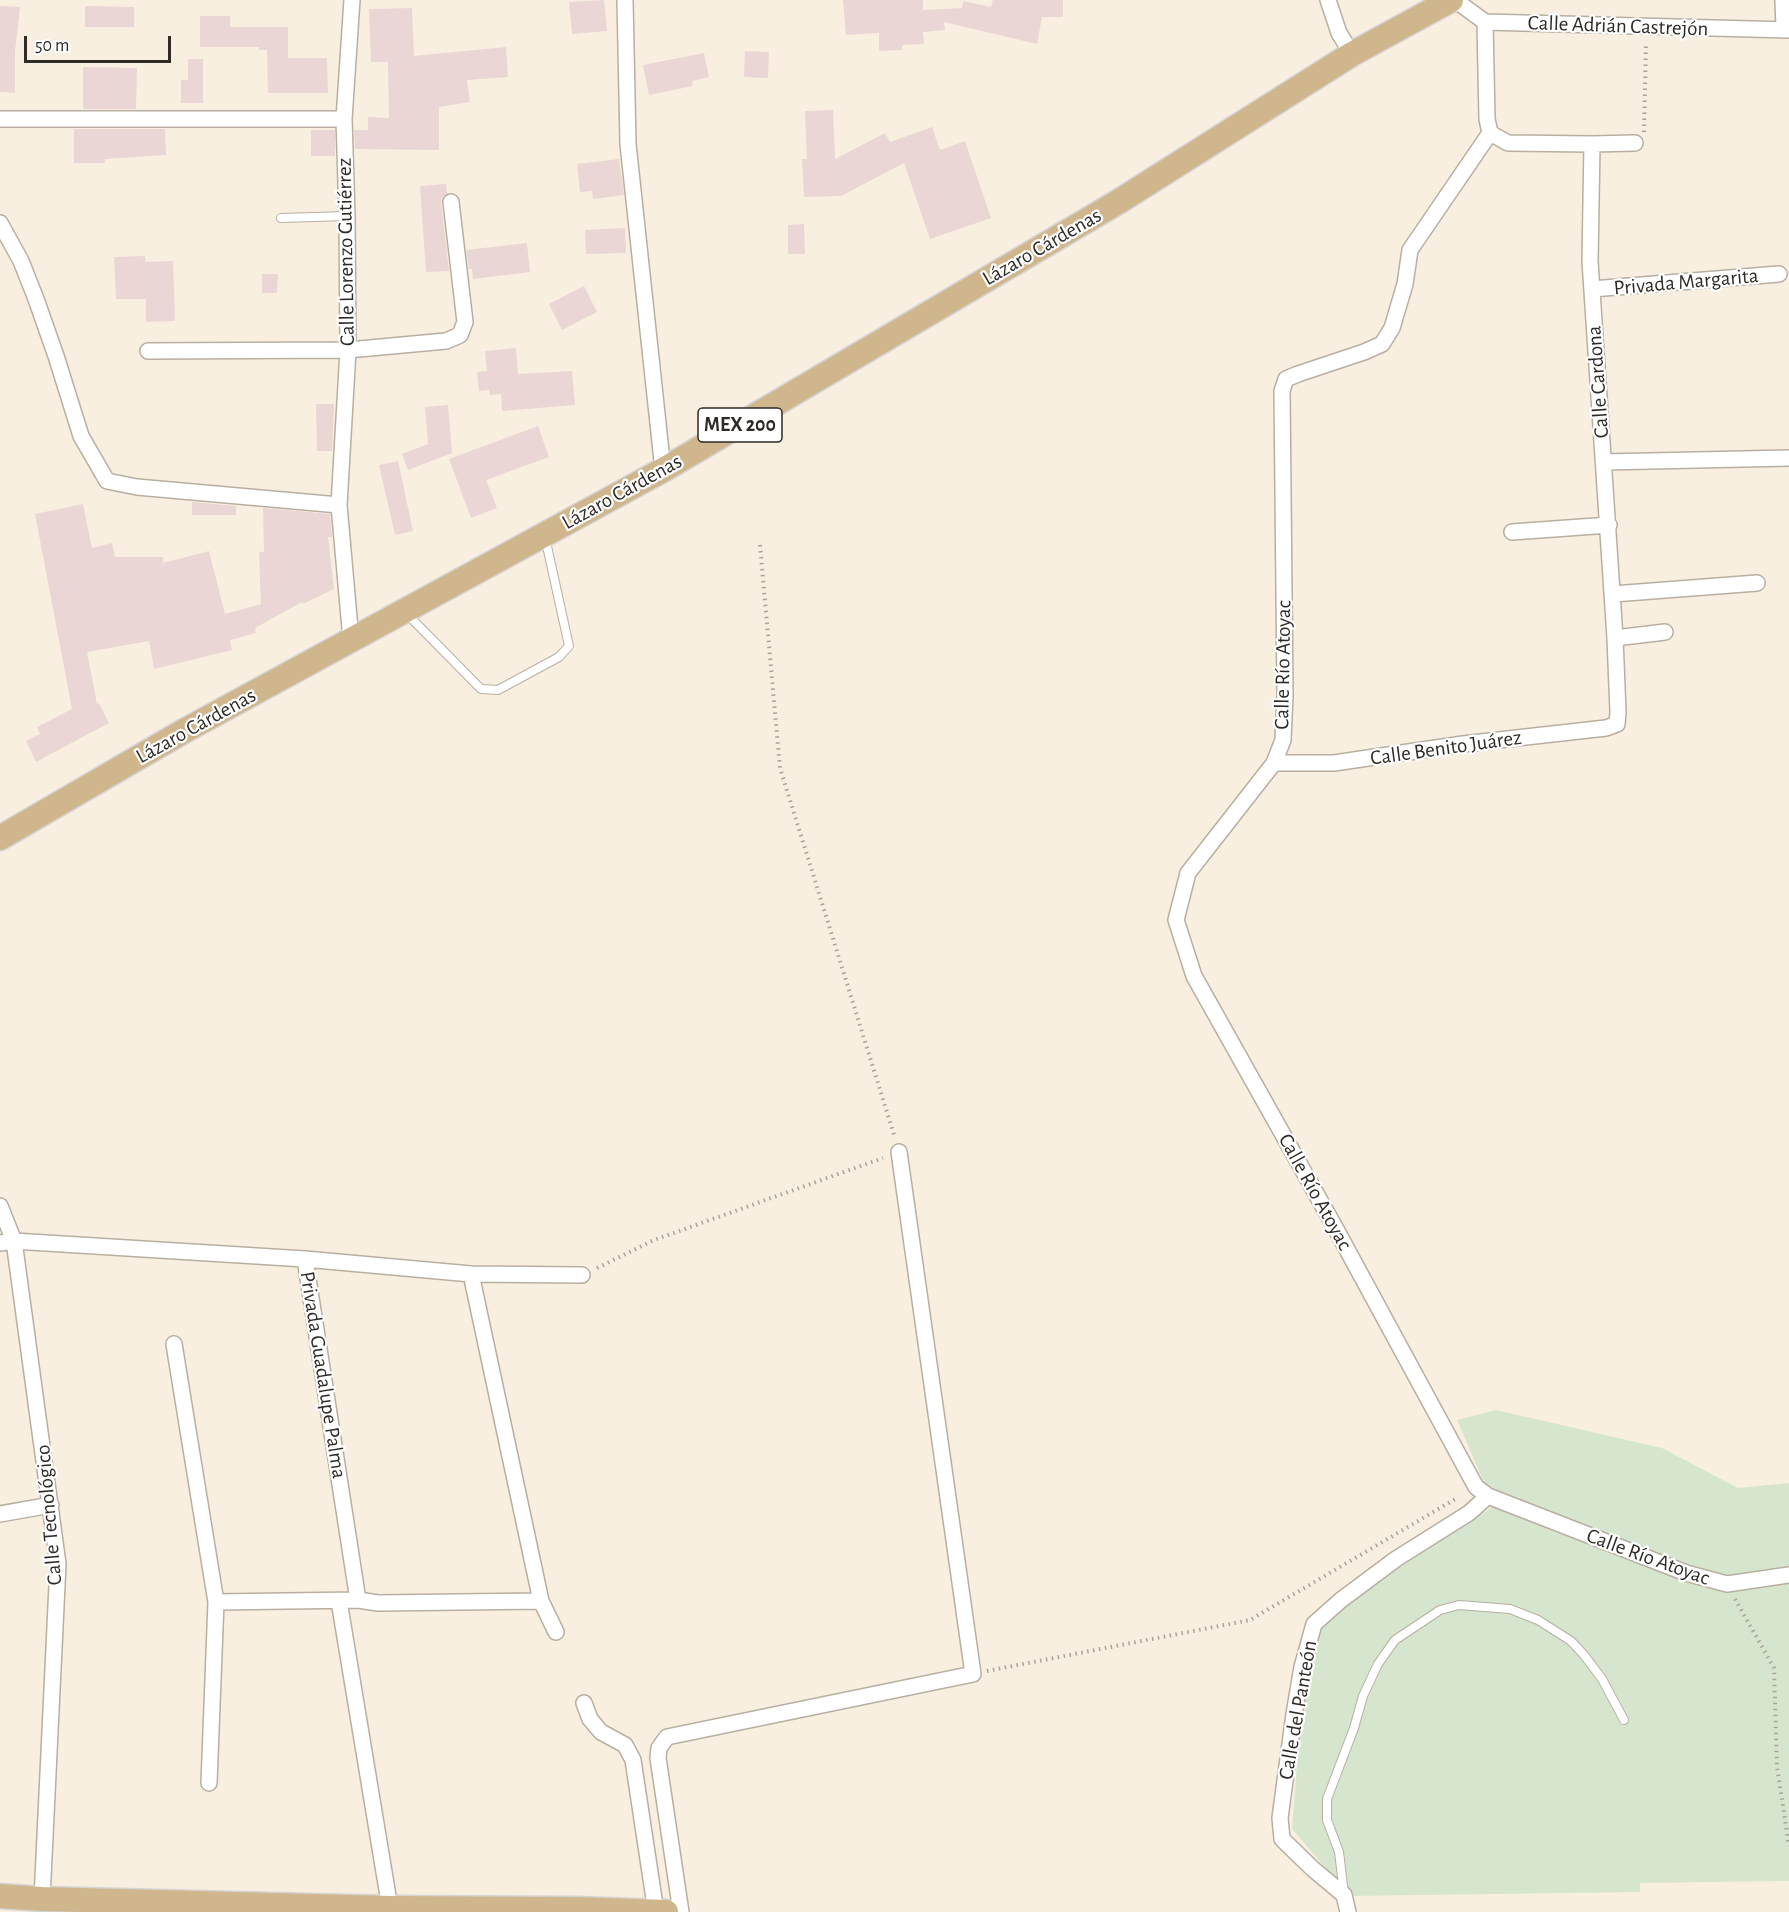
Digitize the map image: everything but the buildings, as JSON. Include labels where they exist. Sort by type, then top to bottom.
[{"type":"main road","name":"Lázaro Cárdenas","points":[[5,832],[184,731],[663,470],[1118,202],[1352,54],[1453,0]]},
{"type":"main road","name":"MEX 200","points":[[0,852],[5,832]]},
{"type":"main road","points":[[2,1895],[42,1899],[390,1908],[666,1912]]},
{"type":"street","name":"Calle Lorenzo Gutiérrez","points":[[351,640],[339,505],[348,351],[344,119],[352,0]]},
{"type":"street","points":[[625,0],[628,144],[663,470]]},
{"type":"street","points":[[1328,0],[1339,33],[1352,54]]},
{"type":"street","points":[[1453,0],[1485,22],[1487,119],[1490,133],[1508,143],[1635,143]]},
{"type":"street","points":[[1783,0],[1786,30]]},
{"type":"street","name":"Calle Adrián Castrejón","points":[[1485,22],[1786,30]]},
{"type":"street","points":[[0,119],[344,119]]},
{"type":"street","name":"Calle Río Atoyac","points":[[1490,133],[1410,250],[1406,284],[1392,328],[1382,344],[1286,379],[1282,392],[1285,695],[1282,740],[1274,763],[1188,873],[1176,920],[1194,976],[1482,1492],[1686,1574],[1727,1584]]},
{"type":"street","name":"Calle Cardona","points":[[1592,144],[1590,261],[1616,638],[1617,724]]},
{"type":"street","points":[[148,351],[348,351],[446,341],[460,335],[465,322],[451,202]]},
{"type":"street","points":[[0,223],[21,261],[36,299],[81,436],[108,481],[137,488],[339,505]]},
{"type":"street","name":"Privada Margarita","points":[[1592,289],[1779,274]]},
{"type":"street","points":[[1604,462],[1789,458]]},
{"type":"street","points":[[1512,532],[1609,525]]},
{"type":"street","points":[[1613,594],[1757,583]]},
{"type":"street","points":[[1616,638],[1665,632]]},
{"type":"street","name":"Calle Benito Juárez","points":[[1274,763],[1334,763],[1463,744],[1606,728],[1617,724]]},
{"type":"street","points":[[681,1912],[658,1758],[659,1748],[667,1737],[973,1674],[899,1152]]},
{"type":"street","name":"Calle Tecnológico","points":[[0,1206],[51,1505],[58,1564],[42,1899]]},
{"type":"street","name":"Privada Guadalupe Palma","points":[[7,1242],[305,1259],[358,1600]]},
{"type":"street","points":[[305,1259],[471,1274],[582,1275]]},
{"type":"street","points":[[471,1274],[541,1601],[556,1632]]},
{"type":"street","points":[[174,1344],[216,1602],[209,1783]]},
{"type":"street","name":"Calle del Panteón","points":[[1344,1895],[1282,1839],[1280,1818],[1294,1714],[1302,1667],[1314,1624],[1341,1600],[1387,1566],[1469,1513],[1482,1492]]},
{"type":"street","points":[[0,1514],[51,1505]]},
{"type":"street","points":[[1727,1584],[1789,1575]]},
{"type":"street","points":[[339,1601],[390,1908]]},
{"type":"street","points":[[216,1602],[541,1601]]},
{"type":"street","points":[[584,1703],[590,1719],[601,1732],[625,1746],[633,1760],[656,1912]]},
{"type":"street","points":[[1344,1895],[1348,1912]]},
{"type":"lane","points":[[281,218],[347,216]]},
{"type":"lane","points":[[404,611],[481,689],[498,690],[539,668],[559,657],[569,646],[544,535]]},
{"type":"lane","points":[[1344,1895],[1339,1852],[1328,1820],[1327,1799],[1354,1728],[1363,1696],[1377,1664],[1395,1640],[1440,1610],[1459,1605],[1500,1608],[1538,1620],[1571,1641],[1584,1655],[1602,1679],[1624,1720]]},
{"type":"path","points":[[1635,143],[1644,142],[1646,27]]},
{"type":"path","points":[[582,1275],[654,1240],[899,1152],[780,768],[760,545]]},
{"type":"path","points":[[973,1674],[1250,1620],[1482,1492]]},
{"type":"path","name":"Calle Río Atoyac","points":[[1727,1584],[1774,1668],[1777,1767],[1789,1846]]},
{"type":"green space","points":[[1496,1410],[1662,1448],[1738,1488],[1789,1483],[1789,1881],[1640,1883],[1640,1892],[1350,1896],[1292,1829],[1303,1684],[1317,1629],[1356,1596],[1494,1506],[1457,1420]]}]
